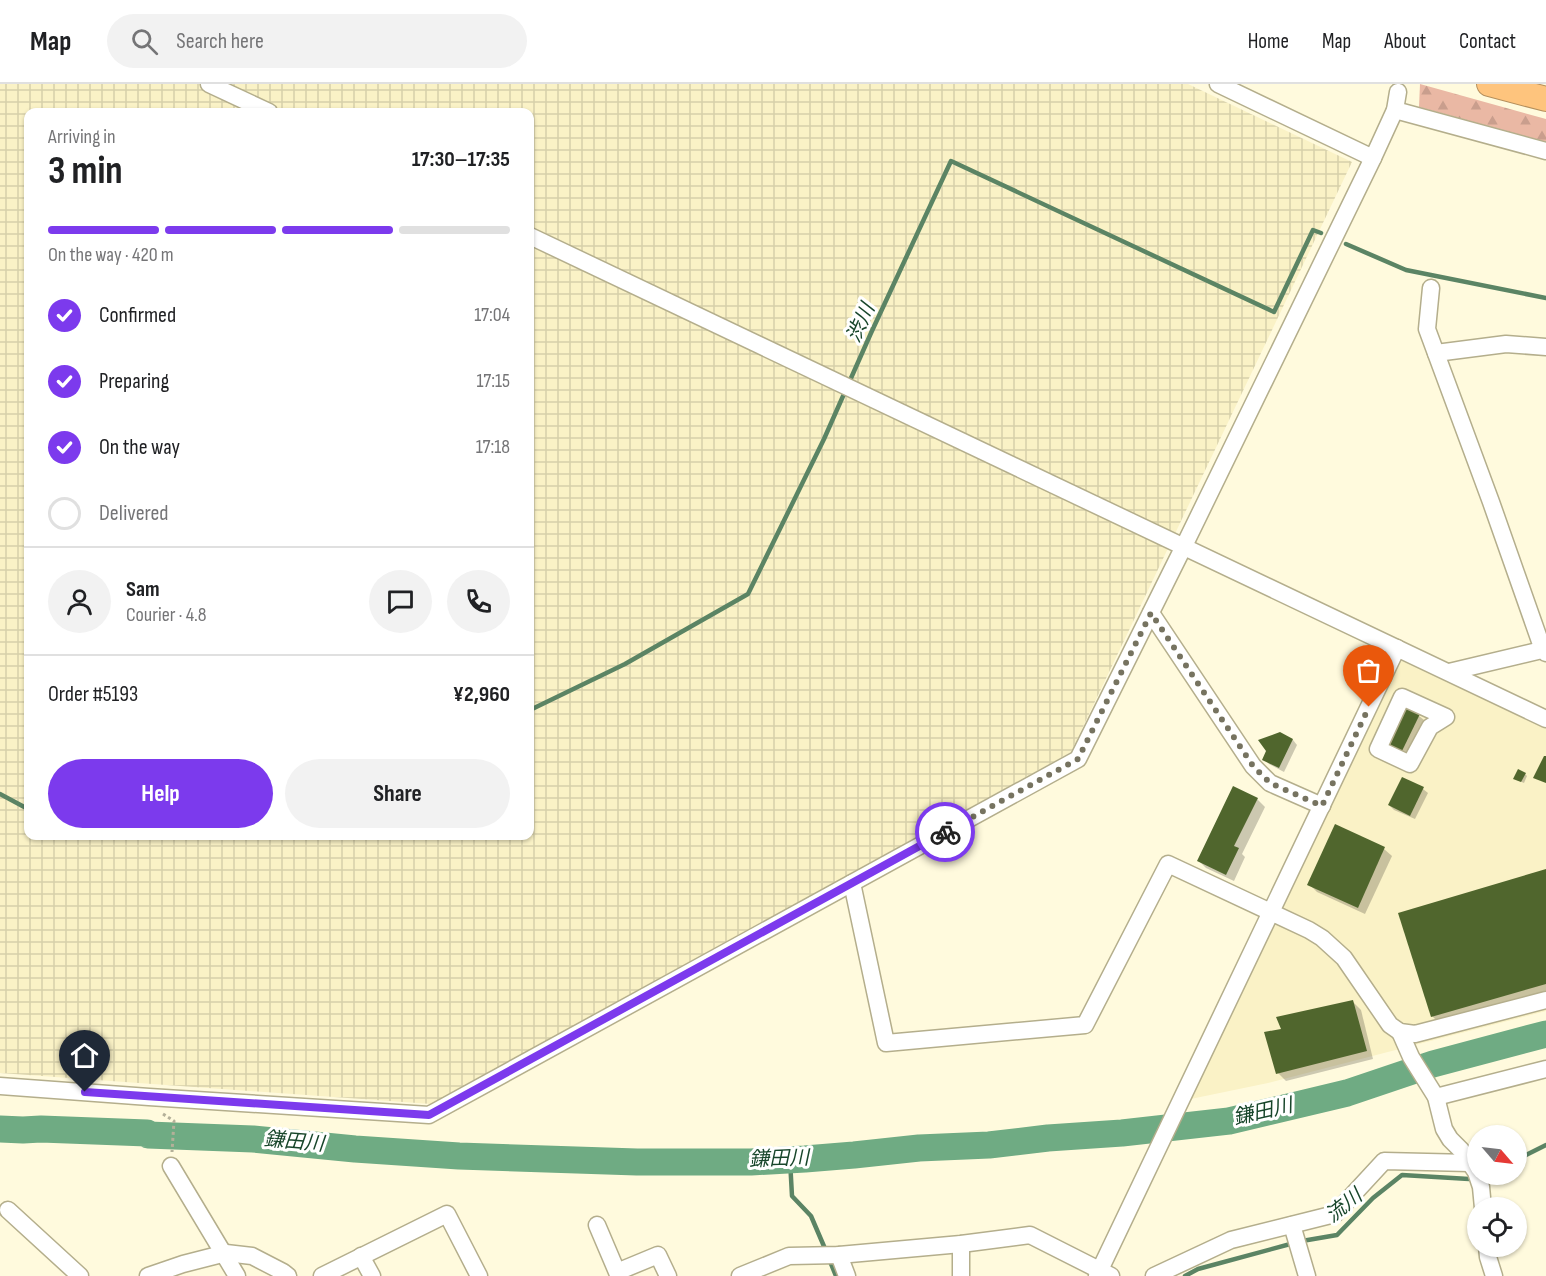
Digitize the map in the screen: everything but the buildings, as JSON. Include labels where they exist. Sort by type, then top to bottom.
[{"type":"highway","points":[[1490,84],[1546,99]]},
{"type":"street","points":[[209,84],[260,108]]},
{"type":"street","points":[[1218,84],[1373,158]]},
{"type":"street","points":[[0,1086],[429,1115],[1078,759],[1373,158],[1395,110],[1398,92]]},
{"type":"street","points":[[1395,110],[1546,151]]},
{"type":"street","points":[[534,238],[1546,718]]},
{"type":"street","points":[[1431,288],[1427,329],[1545,651],[1517,655],[1449,672]]},
{"type":"street","points":[[1436,353],[1506,344],[1546,347]]},
{"type":"street","points":[[1151,613],[1253,766],[1270,783],[1322,806]]},
{"type":"street","points":[[740,1276],[789,1256],[839,1255],[1030,1235],[1102,1274],[1156,1154],[1397,648]]},
{"type":"street","points":[[852,883],[886,1043],[1085,1025],[1168,864],[1322,938],[1344,958],[1390,1025],[1400,1032],[1415,1034],[1546,1000]]},
{"type":"street","points":[[1400,1032],[1411,1057],[1434,1093],[1444,1129],[1467,1159]]},
{"type":"street","points":[[1434,1093],[1546,1069]]},
{"type":"street","points":[[1154,1276],[1231,1240],[1335,1214],[1384,1161],[1467,1163]]},
{"type":"street","points":[[171,1166],[237,1276]]},
{"type":"street","points":[[8,1210],[80,1276]]},
{"type":"street","points":[[322,1276],[447,1214],[479,1276]]},
{"type":"street","points":[[597,1225],[617,1272],[658,1255],[668,1276]]},
{"type":"street","points":[[1292,1225],[1307,1276]]},
{"type":"street","points":[[961,1244],[961,1276]]},
{"type":"street","points":[[148,1276],[226,1253],[252,1256],[288,1276]]},
{"type":"street","points":[[839,1255],[848,1276]]},
{"type":"street","points":[[361,1256],[372,1276]]},
{"type":"street","points":[[1488,1257],[1494,1276]]},
{"type":"path","points":[[171,1166],[174,1121]]},
{"type":"shaded area","points":[[0,84],[1188,84],[1352,162],[1071,752],[431,1104],[0,1073]]},
{"type":"shaded area","points":[[1397,648],[1546,719],[1546,1011],[1268,1083],[1181,1101]]},
{"type":"green space","points":[[1420,84],[1546,119],[1546,142],[1419,107]]},
{"type":"waterway","name":"渋川","points":[[534,708],[625,664],[748,594],[824,439],[951,161],[1274,312],[1313,230],[1321,233]]},
{"type":"waterway","points":[[1346,244],[1406,270],[1546,298]]},
{"type":"waterway","name":"渋川","points":[[0,794],[24,807]]},
{"type":"waterway","name":"鎌田川","points":[[0,1129],[147,1133],[148,1135],[253,1139],[459,1156],[637,1162],[751,1162],[805,1159],[919,1148],[989,1145],[1229,1121],[1347,1093],[1433,1064],[1546,1034]]},
{"type":"waterway","name":"流川","points":[[1527,1154],[1546,1145]]},
{"type":"waterway","points":[[790,1160],[792,1196],[811,1216],[826,1251]]},
{"type":"waterway","name":"流川","points":[[1302,1241],[1337,1235],[1373,1198],[1402,1175],[1467,1179]]},
{"type":"waterway","name":"流川","points":[[1185,1276],[1198,1269],[1294,1243]]},
{"type":"waterway","points":[[829,1259],[836,1276]]},
{"type":"way so far","points":[[945,832],[1078,759],[1151,613],[1253,766],[1270,783],[1322,806],[1369,707]]},
{"type":"route","points":[[85,1092],[429,1115],[945,832]]}]
